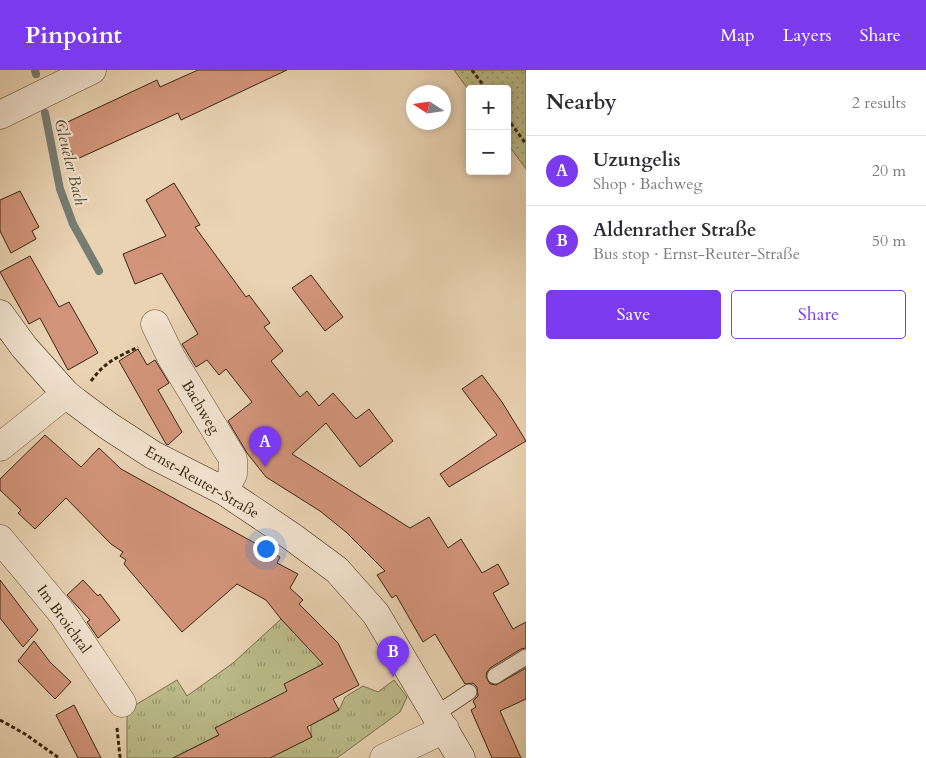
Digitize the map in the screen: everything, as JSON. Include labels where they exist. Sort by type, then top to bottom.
[{"type":"street","points":[[0,115],[92,70]]},
{"type":"street","name":"Ernst-Reuter-Straße","points":[[0,314],[24,347],[71,398],[106,425],[153,455],[224,491],[291,536],[337,570],[376,614],[461,758]]},
{"type":"street","name":"Bachweg","points":[[158,330],[171,357],[233,459],[233,474],[224,491]]},
{"type":"street","points":[[0,447],[71,398]]},
{"type":"street","name":"Im Broichtal","points":[[0,539],[62,613],[122,703]]},
{"type":"street","points":[[384,758],[440,721]]},
{"type":"lane","points":[[495,676],[526,657]]},
{"type":"lane","points":[[440,721],[469,692]]},
{"type":"path","points":[[472,70],[483,85]]},
{"type":"path","points":[[511,123],[526,144]]},
{"type":"path","points":[[71,398],[101,368],[158,330]]},
{"type":"path","points":[[0,720],[25,734],[59,758]]},
{"type":"green space","points":[[454,70],[526,70],[526,169],[511,148],[511,85],[466,86]]},
{"type":"green space","points":[[281,619],[325,663],[287,691],[219,735],[173,758],[127,758],[127,710],[177,680],[187,696],[233,663]]},
{"type":"green space","points":[[394,680],[407,697],[400,712],[337,758],[270,758],[311,737],[311,725],[339,710],[345,697],[363,686],[378,692]]},
{"type":"building","points":[[198,70],[287,70],[181,120],[178,113],[75,160],[59,126],[157,80],[160,87]]},
{"type":"building","points":[[174,183],[200,225],[195,227],[246,297],[249,295],[270,323],[264,327],[283,351],[271,361],[300,397],[307,391],[319,406],[333,393],[356,419],[369,409],[393,441],[360,467],[326,423],[292,454],[410,528],[429,517],[448,548],[461,539],[482,573],[498,564],[509,584],[493,593],[513,629],[526,622],[526,648],[521,649],[490,668],[486,677],[490,684],[496,685],[526,668],[526,699],[500,711],[521,758],[492,758],[471,710],[476,707],[473,701],[478,696],[477,687],[473,683],[465,684],[435,634],[423,642],[396,595],[392,598],[377,575],[385,571],[346,532],[320,511],[266,477],[247,453],[228,421],[252,402],[226,369],[219,375],[207,360],[196,367],[182,344],[198,334],[162,273],[135,284],[123,254],[166,236],[146,200]]},
{"type":"building","points":[[20,191],[39,227],[32,231],[36,239],[11,253],[0,231],[0,200]]},
{"type":"building","points":[[30,256],[59,307],[69,302],[98,353],[68,370],[40,318],[29,324],[0,272]]},
{"type":"building","points":[[311,275],[343,317],[325,331],[292,288]]},
{"type":"building","points":[[138,349],[147,365],[155,360],[169,383],[158,390],[182,432],[168,445],[119,361]]},
{"type":"building","points":[[482,375],[502,402],[526,441],[449,487],[440,474],[497,435],[462,389]]},
{"type":"building","points":[[45,435],[81,467],[99,448],[121,469],[280,557],[277,563],[298,574],[290,588],[303,600],[299,604],[338,643],[359,685],[333,699],[339,710],[307,727],[312,737],[270,758],[173,758],[219,735],[215,728],[287,691],[284,684],[323,664],[266,600],[237,584],[182,632],[124,564],[126,560],[120,556],[123,552],[111,544],[66,498],[35,529],[18,513],[21,510],[0,490],[0,479]]},
{"type":"building","points":[[0,580],[38,630],[23,647],[0,618]]},
{"type":"building","points":[[83,580],[98,596],[100,594],[120,620],[98,638],[87,622],[90,620],[67,595]]},
{"type":"building","points":[[34,641],[50,662],[71,682],[55,699],[18,661]]},
{"type":"building","points":[[74,705],[101,758],[78,758],[56,715]]},
{"type":"waterway","name":"Gleueler Bach","points":[[35,70],[36,74]]},
{"type":"waterway","name":"Gleueler Bach","points":[[45,113],[60,189],[73,224],[99,271]]},
{"type":"place","name":"Uzungelis","points":[[265,467]]},
{"type":"place","name":"Aldenrather Straße","points":[[393,677]]}]
